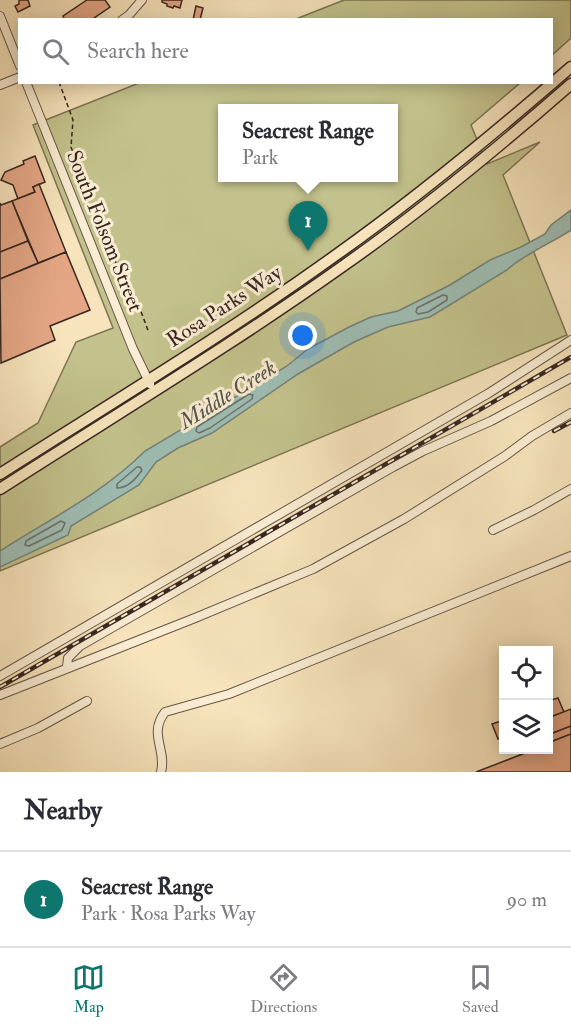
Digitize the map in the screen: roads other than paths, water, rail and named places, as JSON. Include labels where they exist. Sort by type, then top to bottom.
[{"type":"highway","name":"Rosa Parks Way","points":[[553,83],[571,67]]},
{"type":"highway","name":"Rosa Parks Way","points":[[0,474],[282,293],[384,221],[484,142],[551,84]]},
{"type":"highway","name":"Rosa Parks Way","points":[[0,489],[291,302],[398,226],[490,153],[571,84]]},
{"type":"street","points":[[125,18],[142,0]]},
{"type":"street","points":[[0,16],[18,61]]},
{"type":"street","points":[[0,85],[18,78]]},
{"type":"street","name":"South Folsom Street","points":[[27,84],[133,349],[154,390]]},
{"type":"street","points":[[0,676],[489,393],[571,340]]},
{"type":"street","points":[[67,667],[68,658],[80,646],[262,541],[423,451],[491,421],[571,378]]},
{"type":"street","points":[[0,695],[267,589],[346,552],[404,519],[571,413]]},
{"type":"street","points":[[493,530],[571,489]]},
{"type":"street","points":[[161,772],[162,759],[157,734],[160,719],[165,712],[229,694],[571,556]]},
{"type":"street","points":[[0,744],[38,728],[87,701]]},
{"type":"water","points":[[571,210],[571,230],[430,317],[388,327],[354,342],[298,374],[212,433],[178,448],[156,462],[139,485],[71,526],[68,535],[0,567],[0,551],[94,493],[145,451],[287,366],[308,349],[371,317],[398,311],[450,285],[490,260],[545,234],[551,225]]},
{"type":"railway","points":[[0,687],[571,357]]},
{"type":"railway","points":[[554,431],[571,422]]},
{"type":"place","name":"Seacrest Range","points":[[308,251]]},
{"type":"water label","name":"Middle Creek","points":[[227,394]]}]
